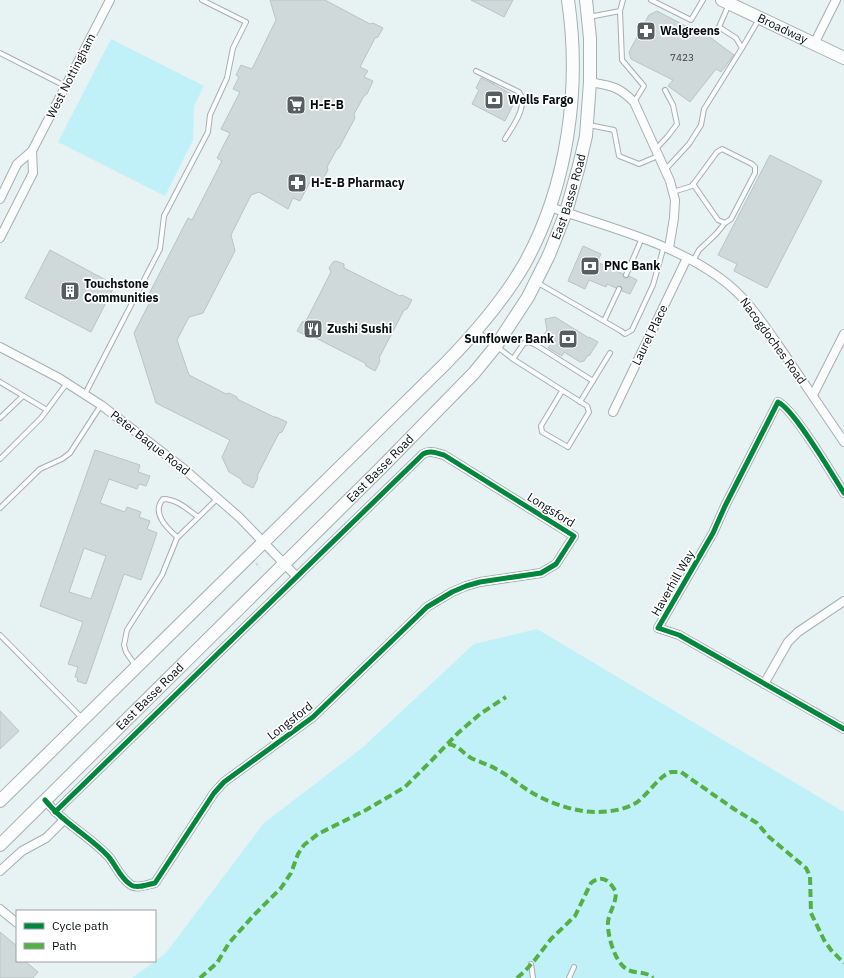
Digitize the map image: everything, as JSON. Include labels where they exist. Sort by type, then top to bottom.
[{"type":"main road","name":"East Basse Road","points":[[0,801],[477,330],[503,296],[525,264],[539,236],[550,207],[570,129],[573,58],[568,0]]},
{"type":"main road","name":"East Basse Road","points":[[0,845],[474,373],[496,346],[516,317],[536,282],[549,255],[566,212],[586,136],[590,82],[590,38],[586,0]]},
{"type":"main road","name":"Broadway","points":[[733,4],[844,58]]},
{"type":"street","name":"West Nottingham","points":[[0,199],[17,164],[32,151],[110,0]]},
{"type":"street","points":[[814,44],[836,0]]},
{"type":"street","points":[[590,82],[611,85],[620,89],[634,102],[670,181],[675,200],[674,218],[667,247]]},
{"type":"street","points":[[0,238],[33,173],[32,151]]},
{"type":"street","name":"Nacogdoches Road","points":[[550,207],[667,247],[721,278],[748,304],[813,395],[844,442]]},
{"type":"street","name":"Laurel Place","points":[[613,412],[690,259]]},
{"type":"street","points":[[813,395],[844,334]]},
{"type":"street","name":"Peter Baque Road","points":[[0,347],[66,383],[101,405],[184,469],[239,517],[283,563]]},
{"type":"street","name":"Haverhill Way","points":[[844,493],[805,432],[786,407],[778,402],[725,506],[713,533],[658,628],[679,634],[844,729]]},
{"type":"street","name":"Longsford","points":[[45,800],[55,812],[64,820],[99,847],[109,857],[120,874],[130,884],[134,887],[155,883],[214,794],[224,782],[313,717],[427,607],[452,592],[466,586],[480,582],[541,573],[556,564],[574,536],[444,456],[427,452],[416,459],[55,812]]},
{"type":"street","points":[[283,563],[297,577]]},
{"type":"street","points":[[764,684],[788,642],[798,632],[844,601]]},
{"type":"street","points":[[0,871],[22,851],[46,838],[64,820]]},
{"type":"street","points":[[0,909],[16,922]]},
{"type":"lane","points":[[84,395],[160,249],[164,216],[208,132],[210,115],[227,78],[233,48],[246,22],[202,0]]},
{"type":"lane","points":[[623,0],[620,11],[622,60],[644,86],[634,102]]},
{"type":"lane","points":[[651,0],[691,20],[703,0]]},
{"type":"lane","points":[[733,4],[719,27],[736,38],[742,48]]},
{"type":"lane","points":[[588,18],[620,11]]},
{"type":"lane","points":[[665,170],[689,144],[701,125],[704,109],[760,18]]},
{"type":"lane","points":[[0,53],[66,86]]},
{"type":"lane","points":[[476,71],[519,92],[521,96],[521,110],[505,139]]},
{"type":"lane","points":[[587,125],[614,130],[619,156],[639,164],[657,153],[677,124],[673,105],[665,90]]},
{"type":"lane","points":[[673,192],[692,186],[717,152],[722,149],[756,167],[755,172],[731,219],[725,223],[716,234],[690,259]]},
{"type":"lane","points":[[693,184],[718,220],[725,223]]},
{"type":"lane","points":[[626,275],[642,238]]},
{"type":"lane","points":[[536,282],[626,334],[632,330],[653,285],[667,247]]},
{"type":"lane","points":[[604,321],[619,289]]},
{"type":"lane","points":[[477,330],[513,359],[587,406],[589,412],[568,447],[542,432],[541,426],[562,391]]},
{"type":"lane","points":[[513,359],[524,344],[529,342],[593,381]]},
{"type":"lane","points":[[580,402],[610,353]]},
{"type":"lane","points":[[0,382],[47,410]]},
{"type":"lane","points":[[0,458],[41,418],[66,383]]},
{"type":"lane","points":[[0,418],[23,396]]},
{"type":"lane","points":[[0,508],[40,468],[62,459],[70,453],[101,405]]},
{"type":"lane","points":[[177,537],[162,521],[158,511],[159,504],[163,499],[170,499],[181,504],[198,518]]},
{"type":"lane","points":[[137,667],[128,655],[124,645],[127,630],[162,575],[177,537],[217,499]]},
{"type":"lane","points":[[0,635],[83,720]]},
{"type":"lane","points":[[531,964],[533,978]]},
{"type":"lane","points":[[569,978],[574,967]]},
{"type":"shaded area","points":[[111,39],[204,86],[194,106],[193,140],[165,196],[58,142]]},
{"type":"shaded area","points":[[537,629],[844,812],[844,978],[132,978],[165,954],[264,823],[362,748],[474,644]]},
{"type":"building","points":[[270,0],[325,0],[370,24],[373,23],[383,28],[378,37],[375,38],[360,67],[368,71],[364,77],[373,81],[367,94],[364,96],[354,114],[355,118],[327,167],[328,170],[321,183],[312,178],[300,201],[293,198],[288,209],[259,192],[251,195],[231,235],[235,251],[203,313],[189,317],[177,340],[189,375],[287,422],[282,432],[279,433],[257,476],[258,478],[253,488],[243,483],[241,479],[229,472],[222,457],[230,440],[156,403],[134,333],[153,296],[149,294],[188,218],[192,220],[222,161],[217,158],[230,133],[221,129],[240,92],[233,89],[239,77],[236,75],[241,65],[252,69],[276,20]]},
{"type":"building","points":[[471,0],[513,0],[504,17]]},
{"type":"building","name":"Walgreens","points":[[657,11],[703,35],[707,35],[734,55],[721,72],[716,69],[690,102],[668,86],[673,80],[631,59],[629,52],[649,15]]},
{"type":"building","name":"Wells Fargo","points":[[481,78],[517,97],[505,121],[472,104],[479,90],[476,88]]},
{"type":"building","points":[[770,155],[822,181],[767,288],[734,271],[737,264],[718,255]]},
{"type":"building","name":"PNC Bank","points":[[583,246],[601,254],[597,262],[623,274],[624,278],[629,276],[637,280],[630,294],[622,291],[622,287],[620,286],[616,288],[607,284],[606,287],[589,280],[585,289],[568,281]]},
{"type":"building","name":"Touchstone Communities","points":[[50,250],[115,285],[91,332],[25,298]]},
{"type":"building","points":[[336,261],[344,264],[344,268],[400,296],[402,295],[412,300],[407,309],[404,310],[379,358],[380,361],[375,371],[366,366],[365,363],[310,335],[307,336],[297,331],[302,322],[306,321],[331,272],[329,268],[333,262]]},
{"type":"building","name":"Sunflower Bank","points":[[555,317],[598,342],[584,361],[580,362],[564,352],[562,356],[548,348],[551,344],[544,340],[543,336],[547,330],[545,319]]},
{"type":"building","points":[[95,450],[140,465],[138,472],[150,476],[146,486],[139,484],[137,489],[109,479],[100,503],[125,512],[127,507],[141,512],[139,517],[150,521],[147,529],[157,533],[141,580],[124,574],[86,684],[77,681],[78,678],[75,677],[78,667],[68,664],[83,622],[40,606]],"holes":[[[84,548],[106,556],[91,599],[69,592]]]},
{"type":"building","points":[[0,711],[19,731],[0,749]]},
{"type":"building","points":[[0,932],[16,945],[16,962],[26,962],[38,972],[33,978],[0,978]]},
{"type":"marked path","points":[[200,978],[217,963],[229,943],[281,888],[291,873],[298,854],[304,845],[318,834],[366,810],[405,787],[458,733],[480,714],[506,697]]},
{"type":"marked path","points":[[448,744],[458,748],[471,758],[500,771],[529,791],[544,799],[561,806],[588,812],[610,811],[630,806],[639,801],[666,774],[671,772],[681,772],[757,823],[769,837],[806,868],[810,876],[811,913],[824,940],[831,950],[844,963]]},
{"type":"marked path","points":[[517,978],[534,961],[551,939],[575,916],[591,883],[599,879],[609,882],[616,892],[608,927],[612,947],[618,960],[621,965],[628,970],[647,974],[653,978]]},
{"type":"cycle path","points":[[844,493],[803,429],[785,407],[778,402],[725,506],[713,533],[658,628],[679,635],[844,729]]},
{"type":"cycle path","points":[[45,800],[52,808],[54,810],[57,813],[59,815],[103,851],[127,882],[134,886],[155,883],[214,793],[224,782],[313,717],[427,607],[452,592],[466,586],[480,582],[541,573],[556,564],[574,536],[444,455],[431,452],[423,454],[55,812]]},
{"type":"place","name":"Walgreens","points":[[646,31]]},
{"type":"place","name":"Wells Fargo","points":[[494,100]]},
{"type":"place","name":"H-E-B","points":[[296,105]]},
{"type":"place","name":"H-E-B Pharmacy","points":[[297,183]]},
{"type":"place","name":"PNC Bank","points":[[590,266]]},
{"type":"place","name":"Touchstone Communities","points":[[70,291]]},
{"type":"place","name":"Zushi Sushi","points":[[313,329]]},
{"type":"place","name":"Sunflower Bank","points":[[568,339]]}]
